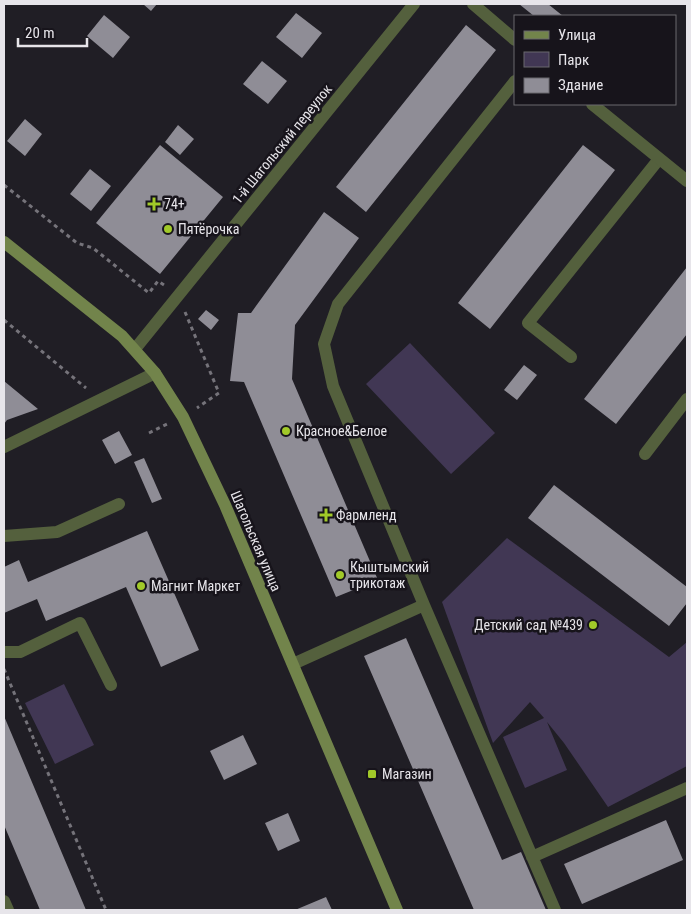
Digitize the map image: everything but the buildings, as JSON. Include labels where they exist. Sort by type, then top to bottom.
[{"type":"main road","name":"Шагольская улица","points":[[4,242],[122,336],[154,373],[183,417],[225,505],[397,910]]},
{"type":"street","name":"1-й Шагольский переулок","points":[[135,349],[414,4]]},
{"type":"street","points":[[473,4],[514,39]]},
{"type":"street","points":[[514,82],[338,304],[324,344],[333,386],[424,605],[555,910]]},
{"type":"street","points":[[593,105],[687,181]]},
{"type":"street","points":[[571,357],[528,323],[659,159]]},
{"type":"street","points":[[4,447],[154,373]]},
{"type":"street","points":[[645,454],[687,399]]},
{"type":"street","points":[[4,536],[57,532],[119,504]]},
{"type":"street","points":[[293,664],[424,605]]},
{"type":"street","points":[[4,652],[20,652],[80,623],[111,685]]},
{"type":"street","points":[[532,857],[687,788]]},
{"type":"street","points":[[4,901],[8,910]]},
{"type":"path","points":[[4,184],[77,243],[93,248],[149,293],[158,281],[178,295],[219,393],[183,417],[149,433]]},
{"type":"path","points":[[4,320],[102,400]]},
{"type":"path","points":[[4,668],[106,910]]},
{"type":"green space","points":[[410,343],[495,433],[451,474],[366,384]]},
{"type":"green space","points":[[507,538],[669,657],[687,642],[687,766],[608,807],[564,743],[547,722],[567,770],[525,788],[503,737],[544,718],[530,702],[493,743],[442,602]]},
{"type":"green space","points":[[64,684],[94,745],[55,764],[25,703]]},
{"type":"place","name":"74+","points":[[154,204]]},
{"type":"place","name":"Пятёрочка","points":[[168,229]]},
{"type":"place","name":"Красное&Белое","points":[[286,431]]},
{"type":"place","name":"Фармленд","points":[[326,515]]},
{"type":"place","name":"Кыштымский трикотаж","points":[[340,575]]},
{"type":"place","name":"Магнит Маркет","points":[[141,586]]},
{"type":"place","name":"Детский сад №439","points":[[593,625]]},
{"type":"place","name":"Магазин","points":[[372,774]]}]
